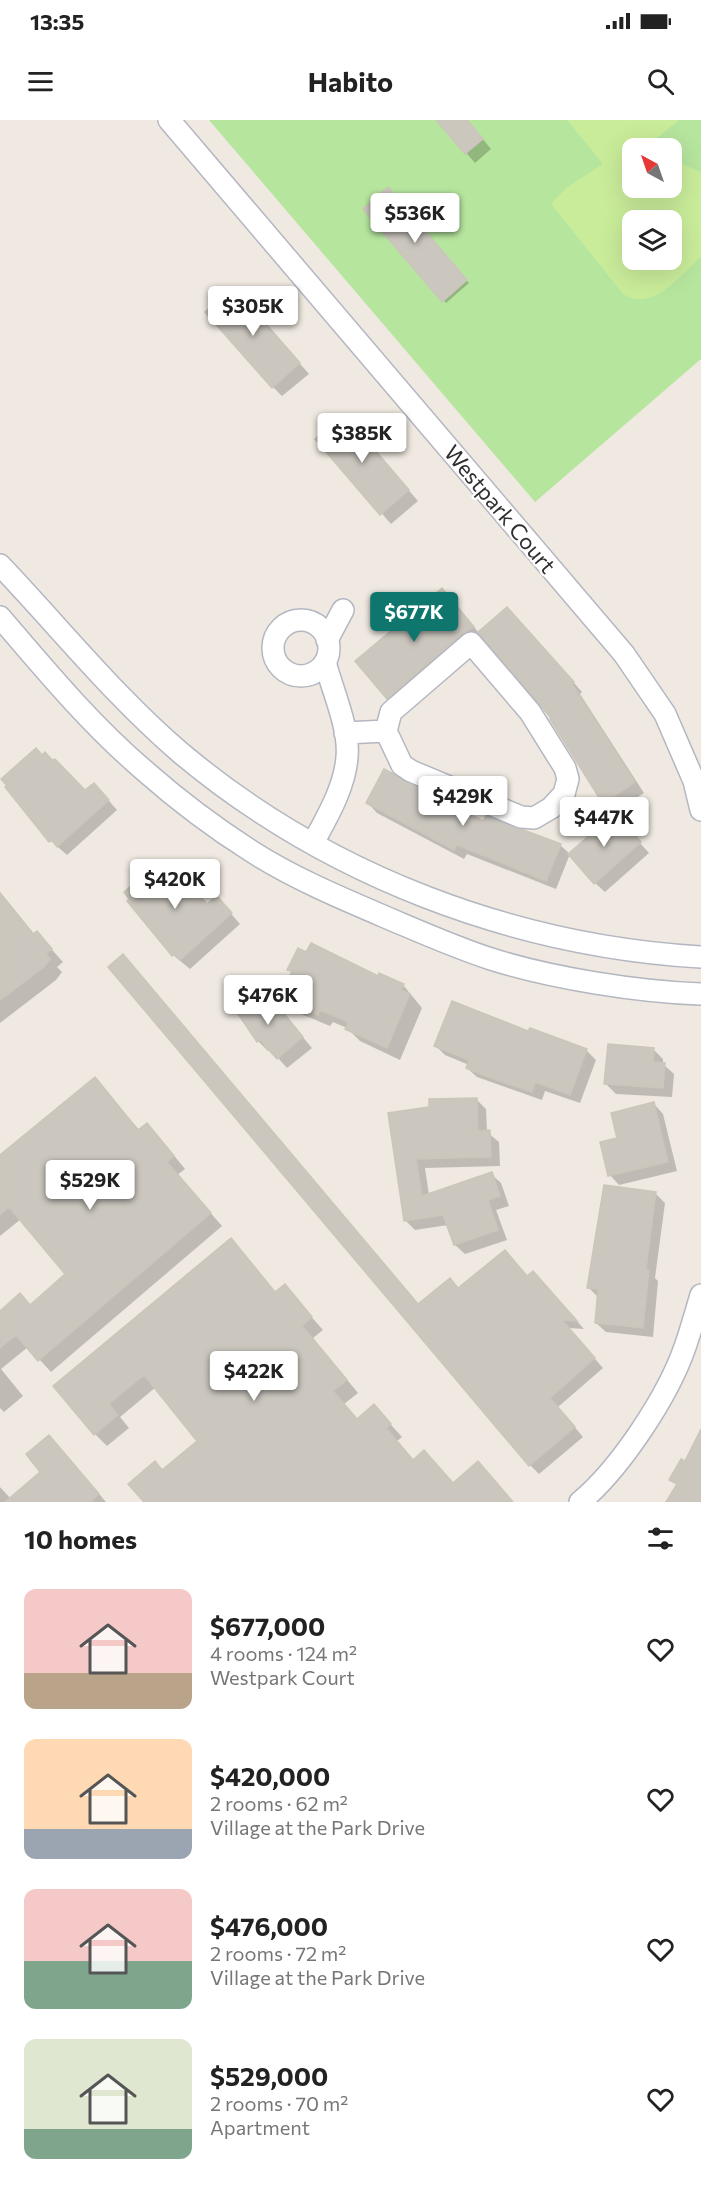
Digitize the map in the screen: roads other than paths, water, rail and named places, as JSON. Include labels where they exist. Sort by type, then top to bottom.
[{"type":"street","name":"Westpark Court","points":[[169,120],[624,654],[665,714],[694,781],[701,810]]},
{"type":"street","points":[[0,565],[50,616],[95,670],[183,754],[241,798],[313,843],[400,887],[449,907],[521,928],[608,947],[701,957]]},
{"type":"street","points":[[314,624],[327,640],[329,651],[325,662],[318,670],[308,675],[298,676],[283,670],[274,656],[273,646],[279,630],[298,621],[314,624],[343,610],[327,640]]},
{"type":"street","points":[[0,617],[61,687],[145,771],[207,821],[252,852],[299,878],[362,907],[491,959],[549,974],[673,993],[701,994]]},
{"type":"street","points":[[471,643],[530,712],[565,768],[568,779],[564,794],[550,808],[534,818],[521,817],[411,771],[402,765],[386,731],[391,712],[471,643]]},
{"type":"street","points":[[313,843],[338,792],[347,757],[345,733],[325,662]]},
{"type":"street","points":[[308,675],[334,694]]},
{"type":"street","points":[[345,733],[386,731]]},
{"type":"street","points":[[586,1497],[626,1451],[657,1403],[684,1349],[701,1295]]}]
